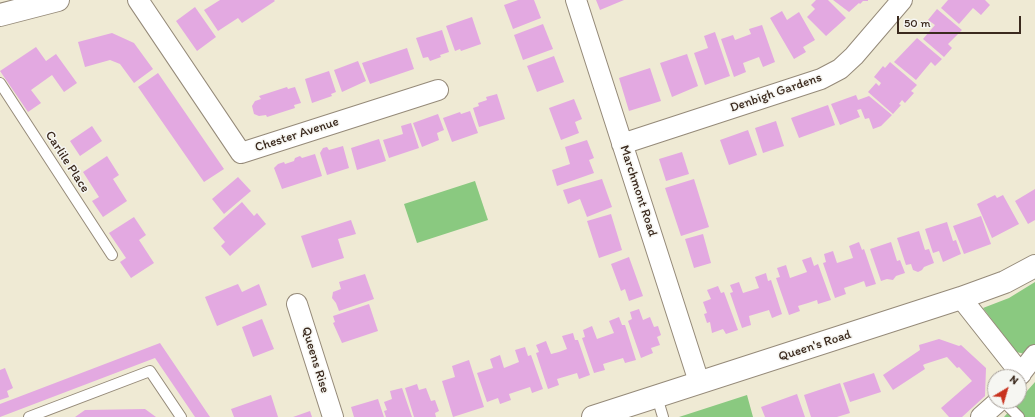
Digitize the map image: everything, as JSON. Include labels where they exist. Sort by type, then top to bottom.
[{"type":"main road","points":[[0,15],[58,0]]},
{"type":"main road","name":"Queen's Road","points":[[592,417],[660,407],[699,382],[774,360],[961,298],[1005,282],[1035,266]]},
{"type":"street","name":"Chester Avenue","points":[[138,0],[241,153],[438,90]]},
{"type":"street","name":"Marchmont Road","points":[[576,0],[699,382]]},
{"type":"street","name":"Denbigh Gardens","points":[[622,144],[821,79],[840,69],[854,56],[902,0]]},
{"type":"street","points":[[961,298],[1015,369]]},
{"type":"street","name":"Queens Rise","points":[[298,304],[333,417]]},
{"type":"street","points":[[1024,369],[1035,355]]},
{"type":"street","points":[[981,417],[990,409]]},
{"type":"lane","name":"Carlile Place","points":[[0,83],[112,255]]},
{"type":"lane","points":[[28,417],[150,371],[182,417]]},
{"type":"lane","points":[[1011,409],[1019,417]]},
{"type":"green space","points":[[475,181],[488,220],[417,243],[404,204]]},
{"type":"green space","points":[[1035,282],[1035,348],[1030,355],[1016,352],[983,308],[1009,298]]},
{"type":"green space","points":[[1035,382],[1035,417],[1004,417],[1011,409],[1027,409],[1027,391]]},
{"type":"green space","points":[[747,395],[753,417],[679,417]]},
{"type":"building","points":[[220,0],[275,1],[242,23],[238,18],[218,31],[204,10]]},
{"type":"building","points":[[518,0],[534,0],[541,18],[513,29],[504,5]]},
{"type":"building","points":[[596,0],[624,0],[600,10]]},
{"type":"building","points":[[816,0],[828,0],[846,18],[826,36],[807,17],[815,9],[811,5]]},
{"type":"building","points":[[833,0],[868,1],[859,3],[849,12]]},
{"type":"building","points":[[948,0],[985,0],[990,5],[981,15],[973,8],[959,24],[941,8]]},
{"type":"building","points":[[195,7],[216,37],[197,51],[176,21]]},
{"type":"building","points":[[937,9],[962,30],[948,44],[952,48],[944,57],[923,39],[935,25],[928,20]]},
{"type":"building","points":[[782,11],[787,20],[799,12],[815,40],[803,47],[806,52],[794,59],[770,18]]},
{"type":"building","points":[[472,17],[481,44],[461,51],[460,49],[455,51],[446,26]]},
{"type":"building","points":[[543,24],[553,49],[523,60],[514,35]]},
{"type":"building","points":[[762,25],[775,62],[763,67],[759,57],[743,63],[746,72],[734,77],[721,39],[733,35],[735,40],[751,34],[749,29]]},
{"type":"building","points":[[442,30],[449,52],[430,61],[428,57],[423,58],[416,38]]},
{"type":"building","points":[[715,32],[730,76],[705,85],[694,53],[708,48],[704,36]]},
{"type":"building","points":[[112,33],[134,43],[153,69],[134,83],[120,64],[110,60],[85,67],[78,42]]},
{"type":"building","points":[[917,38],[942,59],[935,66],[931,62],[916,80],[894,62]]},
{"type":"building","points":[[36,47],[46,61],[56,54],[77,83],[64,92],[52,75],[31,90],[41,103],[28,112],[0,71]]},
{"type":"building","points":[[407,48],[414,69],[370,84],[362,63]]},
{"type":"building","points":[[687,54],[698,86],[672,97],[660,63]]},
{"type":"building","points":[[554,56],[564,82],[537,92],[527,66]]},
{"type":"building","points":[[358,61],[366,81],[342,92],[334,70]]},
{"type":"building","points":[[890,62],[917,85],[911,91],[914,93],[905,103],[902,100],[899,104],[901,105],[893,114],[868,92],[876,83],[879,86],[881,83],[874,77],[883,66],[885,68]]},
{"type":"building","points":[[650,68],[661,101],[629,111],[619,78]]},
{"type":"building","points":[[329,71],[336,92],[331,94],[332,96],[312,103],[305,79]]},
{"type":"building","points":[[158,73],[224,169],[204,182],[138,87]]},
{"type":"building","points":[[287,87],[288,89],[295,87],[301,103],[294,105],[295,108],[267,117],[266,115],[259,116],[254,114],[252,106],[255,101],[261,99],[259,96]]},
{"type":"building","points":[[497,94],[505,119],[479,127],[473,108],[479,106],[478,103],[487,100],[486,97]]},
{"type":"building","points":[[856,95],[858,100],[869,96],[892,115],[881,126],[873,129],[869,118],[865,119],[861,109],[857,110],[860,117],[840,125],[831,104]]},
{"type":"building","points":[[574,99],[582,119],[575,122],[579,133],[561,140],[549,108]]},
{"type":"building","points":[[828,105],[835,125],[799,138],[791,118]]},
{"type":"building","points":[[470,111],[478,133],[452,142],[443,118],[460,112],[461,114]]},
{"type":"building","points":[[438,114],[444,130],[437,133],[439,140],[422,147],[413,123]]},
{"type":"building","points":[[776,121],[784,146],[763,153],[755,128]]},
{"type":"building","points":[[411,123],[419,148],[389,158],[383,140],[403,134],[401,126]]},
{"type":"building","points":[[92,126],[102,141],[80,156],[70,141]]},
{"type":"building","points":[[748,130],[757,155],[729,165],[720,140]]},
{"type":"building","points":[[379,139],[386,161],[357,170],[351,148]]},
{"type":"building","points":[[587,140],[594,158],[589,160],[594,173],[557,186],[552,170],[570,164],[565,147]]},
{"type":"building","points":[[343,146],[349,168],[327,175],[320,153],[323,148],[327,147],[329,150]]},
{"type":"building","points":[[682,152],[689,174],[666,181],[659,159]]},
{"type":"building","points":[[315,154],[322,176],[282,189],[274,168],[278,164],[284,162],[285,164],[294,161],[295,158],[300,156],[302,158]]},
{"type":"building","points":[[107,156],[119,175],[113,179],[127,201],[103,217],[92,201],[99,197],[83,172]]},
{"type":"building","points":[[238,177],[251,191],[224,214],[212,199]]},
{"type":"building","points":[[602,179],[612,207],[587,217],[580,199],[568,204],[563,190]]},
{"type":"building","points":[[694,179],[709,227],[681,236],[665,188]]},
{"type":"building","points":[[1035,189],[1035,220],[1028,224],[1015,201]]},
{"type":"building","points":[[995,195],[997,198],[1003,195],[1019,224],[992,238],[977,204]]},
{"type":"building","points":[[242,202],[254,216],[257,213],[266,224],[230,256],[221,246],[225,242],[213,228]]},
{"type":"building","points":[[611,214],[622,250],[599,258],[587,221]]},
{"type":"building","points":[[981,216],[991,244],[964,254],[953,226]]},
{"type":"building","points":[[134,217],[146,235],[139,240],[154,263],[131,278],[120,262],[126,258],[109,233]]},
{"type":"building","points":[[351,220],[356,234],[338,239],[344,258],[312,268],[301,236]]},
{"type":"building","points":[[947,222],[953,241],[956,240],[961,254],[943,262],[939,251],[933,253],[925,229]]},
{"type":"building","points":[[919,231],[925,250],[929,249],[934,263],[924,267],[918,272],[913,270],[911,264],[906,265],[897,238]]},
{"type":"building","points":[[703,234],[711,263],[694,268],[685,239]]},
{"type":"building","points":[[859,242],[862,250],[864,249],[876,284],[866,287],[864,281],[844,288],[846,294],[835,298],[823,263],[826,262],[824,254],[833,251],[837,263],[853,258],[849,246]]},
{"type":"building","points":[[891,242],[897,261],[900,260],[905,273],[896,276],[893,280],[887,279],[881,281],[870,249]]},
{"type":"building","points":[[629,257],[643,296],[629,301],[625,289],[621,291],[611,264]]},
{"type":"building","points":[[811,257],[814,266],[818,264],[831,300],[818,304],[817,300],[798,306],[800,311],[789,315],[776,278],[780,277],[777,268],[786,265],[790,278],[807,272],[802,260]]},
{"type":"building","points":[[766,273],[768,281],[771,280],[782,314],[772,318],[769,310],[749,316],[751,325],[742,328],[730,293],[733,292],[730,285],[739,282],[743,293],[759,288],[755,277]]},
{"type":"building","points":[[365,274],[374,299],[339,311],[332,298],[333,292],[341,289],[339,282]]},
{"type":"building","points":[[238,284],[242,292],[259,284],[267,305],[217,326],[205,297]]},
{"type":"building","points":[[718,286],[721,293],[724,292],[738,330],[726,334],[723,329],[712,333],[710,322],[707,323],[704,314],[707,313],[703,302],[711,299],[707,290]]},
{"type":"building","points":[[369,304],[378,331],[342,343],[333,323],[335,322],[333,316]]},
{"type":"building","points":[[639,309],[643,320],[650,317],[654,327],[658,326],[661,335],[657,337],[660,345],[651,348],[653,353],[641,358],[628,321],[632,319],[630,312]]},
{"type":"building","points":[[619,317],[622,325],[625,325],[636,360],[625,363],[623,358],[603,364],[605,370],[594,373],[582,338],[585,337],[583,330],[592,326],[597,339],[614,333],[609,321]]},
{"type":"building","points":[[262,319],[274,349],[253,357],[242,327]]},
{"type":"building","points":[[573,333],[575,340],[578,340],[590,375],[579,379],[577,373],[557,379],[559,385],[548,389],[536,353],[539,352],[536,345],[546,341],[551,354],[559,352],[567,349],[562,336]]},
{"type":"building","points":[[939,339],[959,346],[961,345],[986,368],[985,396],[962,417],[949,417],[941,408],[972,381],[947,357],[923,365],[925,369],[893,390],[883,375],[920,350],[919,345]]},
{"type":"building","points":[[160,343],[210,417],[195,417],[155,358],[0,417],[0,404]]},
{"type":"building","points":[[525,347],[528,356],[531,355],[543,389],[532,393],[530,387],[509,394],[511,400],[500,404],[498,398],[487,402],[477,373],[493,368],[490,359],[500,355],[504,368],[519,362],[515,350]]},
{"type":"building","points":[[469,360],[484,407],[453,417],[442,381],[455,377],[452,366]]},
{"type":"building","points":[[5,368],[13,388],[7,391],[9,397],[0,400],[0,370]]},
{"type":"building","points":[[874,373],[881,392],[850,402],[843,383]]},
{"type":"building","points":[[840,383],[850,413],[837,417],[811,417],[804,395]]},
{"type":"building","points":[[417,384],[419,390],[426,388],[431,401],[435,400],[439,411],[435,413],[436,417],[414,417],[405,388]]},
{"type":"building","points":[[402,388],[412,417],[386,417],[384,411],[387,410],[384,402],[392,399],[390,391]]},
{"type":"building","points":[[797,394],[805,417],[765,417],[761,407]]},
{"type":"building","points":[[271,395],[278,417],[234,417],[231,409]]},
{"type":"building","points":[[378,399],[384,417],[354,417],[351,407]]},
{"type":"building","points":[[145,409],[156,417],[75,417],[85,410]]},
{"type":"building","points":[[310,411],[312,417],[293,417]]}]
